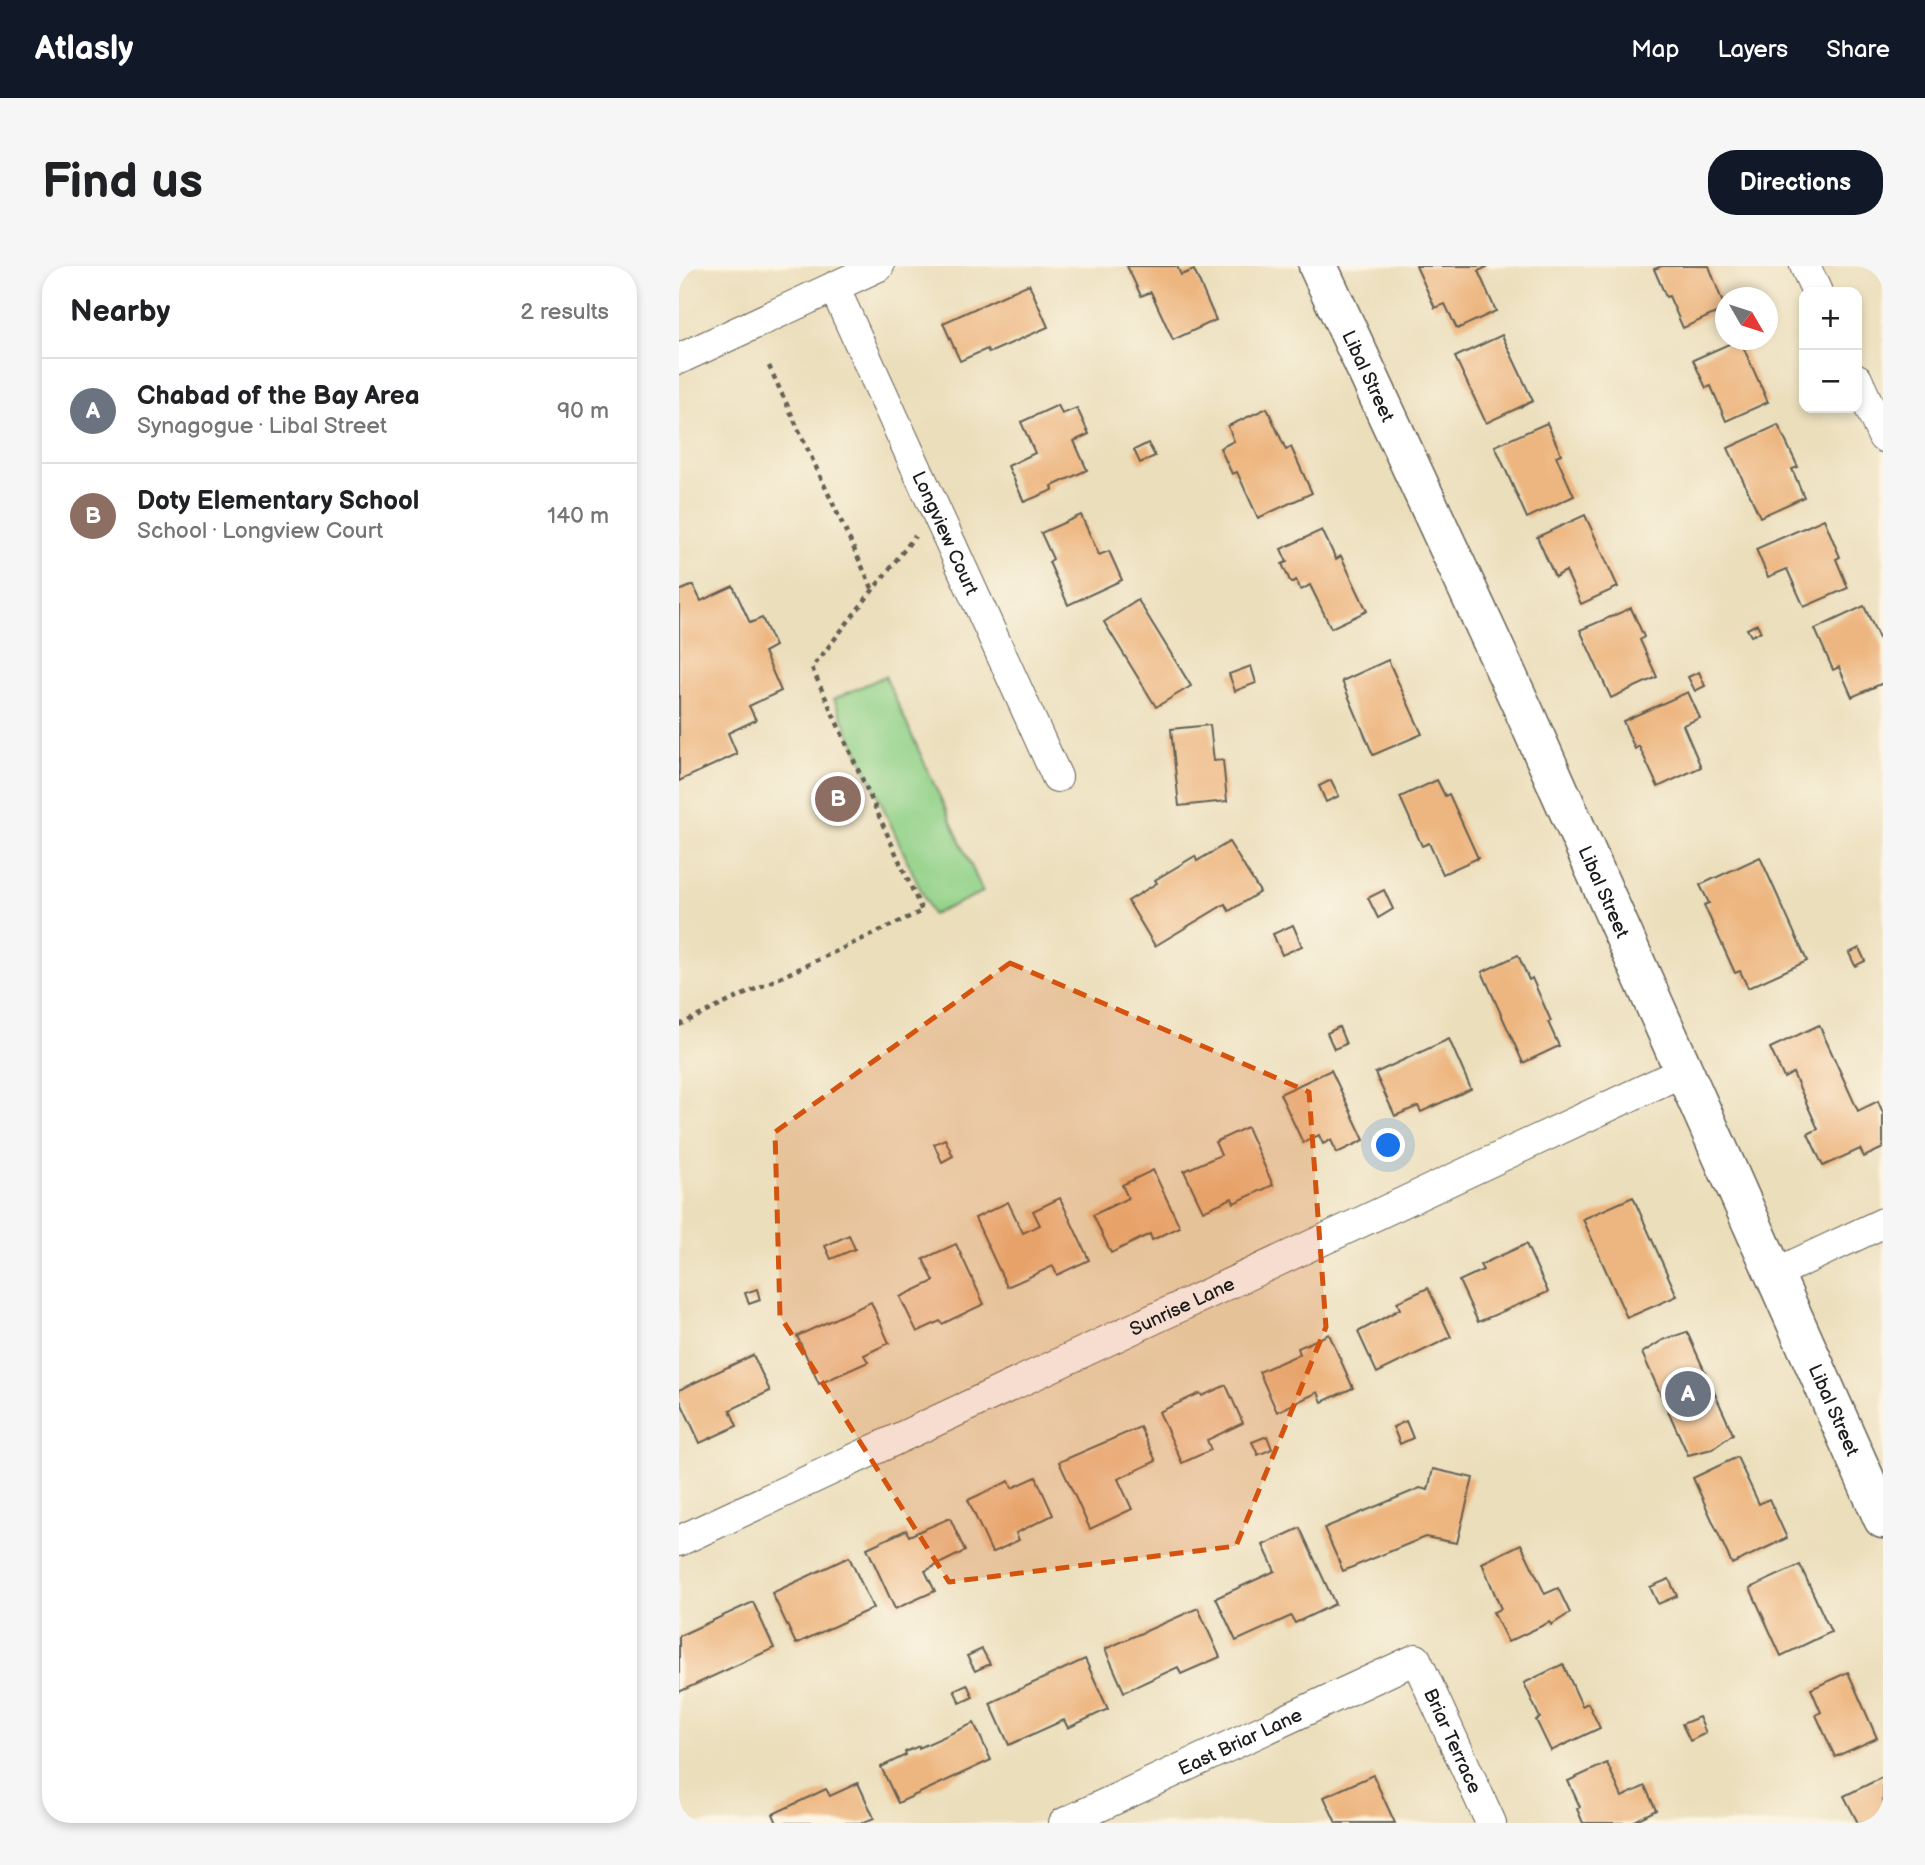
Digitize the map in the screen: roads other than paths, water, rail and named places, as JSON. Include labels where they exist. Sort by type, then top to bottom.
[{"type":"street","points":[[679,359],[879,266]]},
{"type":"street","name":"Libal Street","points":[[1318,266],[1524,711],[1883,1519]]},
{"type":"street","points":[[1805,266],[1815,287]]},
{"type":"street","name":"Longview Court","points":[[834,287],[1057,777]]},
{"type":"street","points":[[1862,390],[1883,437]]},
{"type":"street","name":"Sunrise Lane","points":[[679,1541],[1683,1071]]},
{"type":"street","points":[[1774,1274],[1883,1223]]},
{"type":"street","name":"East Briar Lane","points":[[1064,1823],[1416,1659]]},
{"type":"street","name":"Briar Terrace","points":[[1416,1659],[1491,1823]]},
{"type":"place","name":"Doty Elementary School","points":[[838,799]]},
{"type":"place","name":"Chabad of the Bay Area","points":[[1688,1394]]}]
